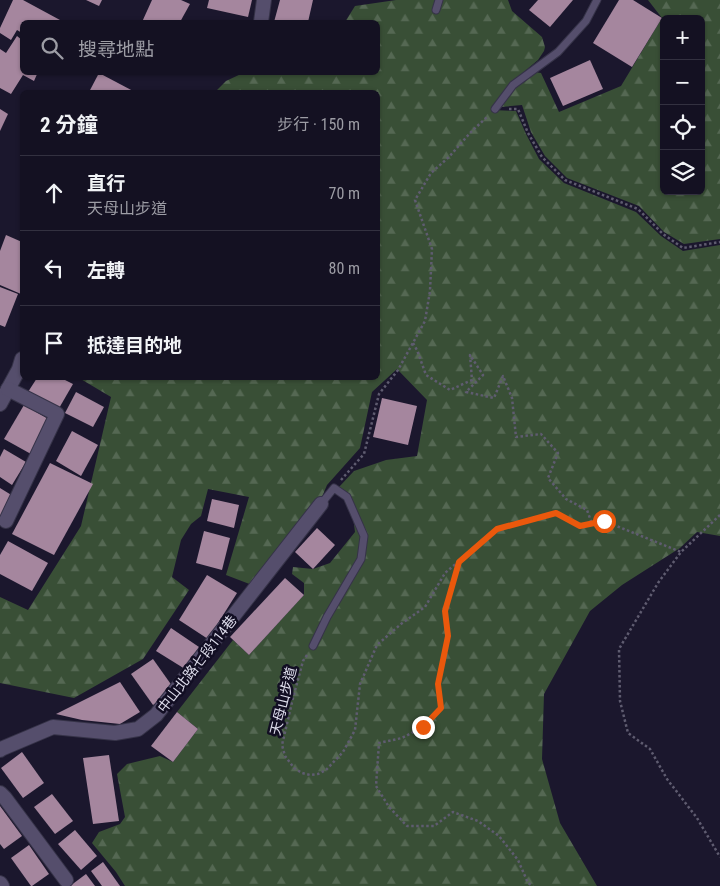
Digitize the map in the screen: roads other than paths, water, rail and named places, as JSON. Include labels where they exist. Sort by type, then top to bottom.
[{"type":"street","points":[[261,20],[264,0]]},
{"type":"street","points":[[0,404],[20,366]]},
{"type":"street","points":[[6,521],[57,414],[8,389]]},
{"type":"street","name":"中山北路七段114巷","points":[[0,750],[53,727],[115,732],[138,729],[156,715],[321,504]]},
{"type":"street","points":[[0,793],[66,880]]},
{"type":"lane","points":[[436,10],[438,0]]},
{"type":"lane","points":[[495,109],[513,85],[558,52],[586,21],[597,0]]},
{"type":"lane","points":[[313,646],[327,617],[362,559],[364,536],[347,497],[334,488],[321,504]]}]
